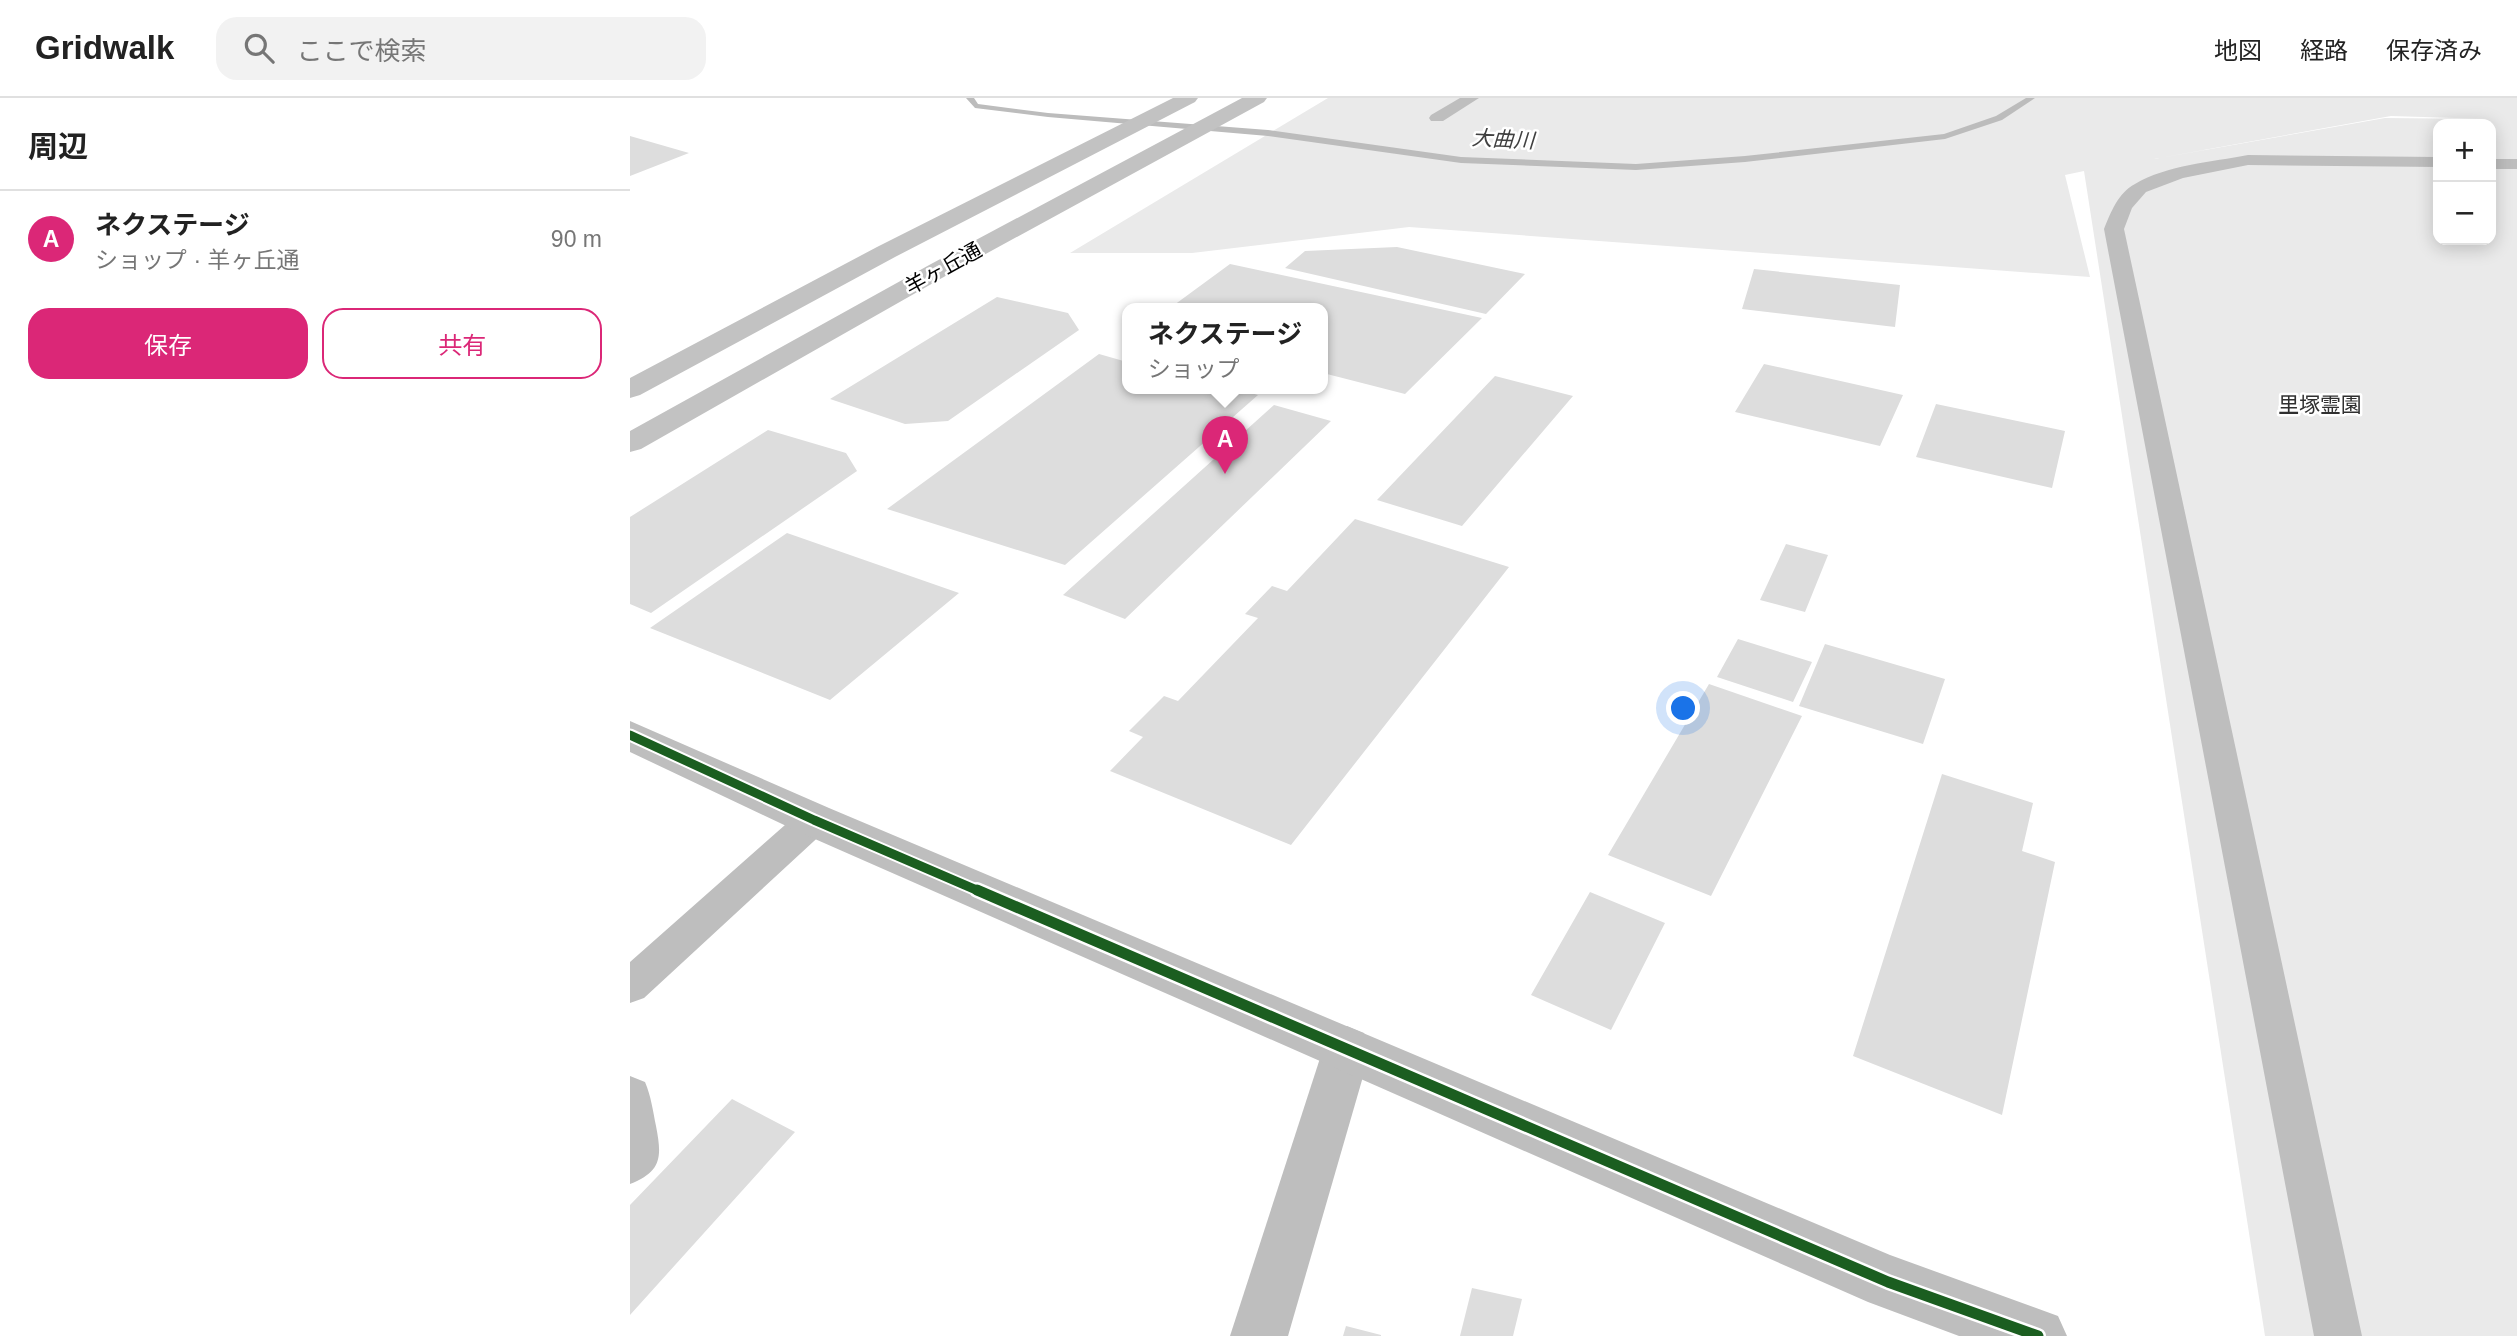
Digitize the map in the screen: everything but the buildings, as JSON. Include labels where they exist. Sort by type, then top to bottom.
[{"type":"main road","name":"羊ヶ丘通","points":[[630,389],[1063,160],[1188,98]]},
{"type":"main road","name":"羊ヶ丘通","points":[[630,443],[940,269],[1258,98]]},
{"type":"street","points":[[630,735],[814,820],[1888,1282],[2038,1336]]},
{"type":"street","points":[[1259,1336],[1347,1049]]},
{"type":"lane","points":[[1437,118],[1471,98]]},
{"type":"lane","points":[[2338,1336],[2114,229],[2123,206],[2140,188],[2178,174],[2248,160],[2433,162]]},
{"type":"lane","points":[[2496,163],[2517,164]]},
{"type":"lane","points":[[630,986],[814,820]]},
{"type":"lane","points":[[630,1096],[639,1153],[630,1163]]},
{"type":"green space","name":"里塚霊園","points":[[1328,98],[2517,98],[2517,1336],[2265,1336],[2084,171],[2065,175],[2090,277],[1409,227],[1192,253],[1070,253]],"holes":[[[2391,116],[2488,119],[2385,118],[2154,159]]]},
{"type":"waterway","name":"大曲川","points":[[970,98],[975,106],[1048,115],[1268,133],[1461,160],[1636,167],[1745,159],[1945,136],[1999,118],[2031,98]]},
{"type":"cycle path","points":[[630,735],[814,820],[1888,1282],[2038,1336]]},
{"type":"place","name":"ネクステージ","points":[[1225,474]]}]
